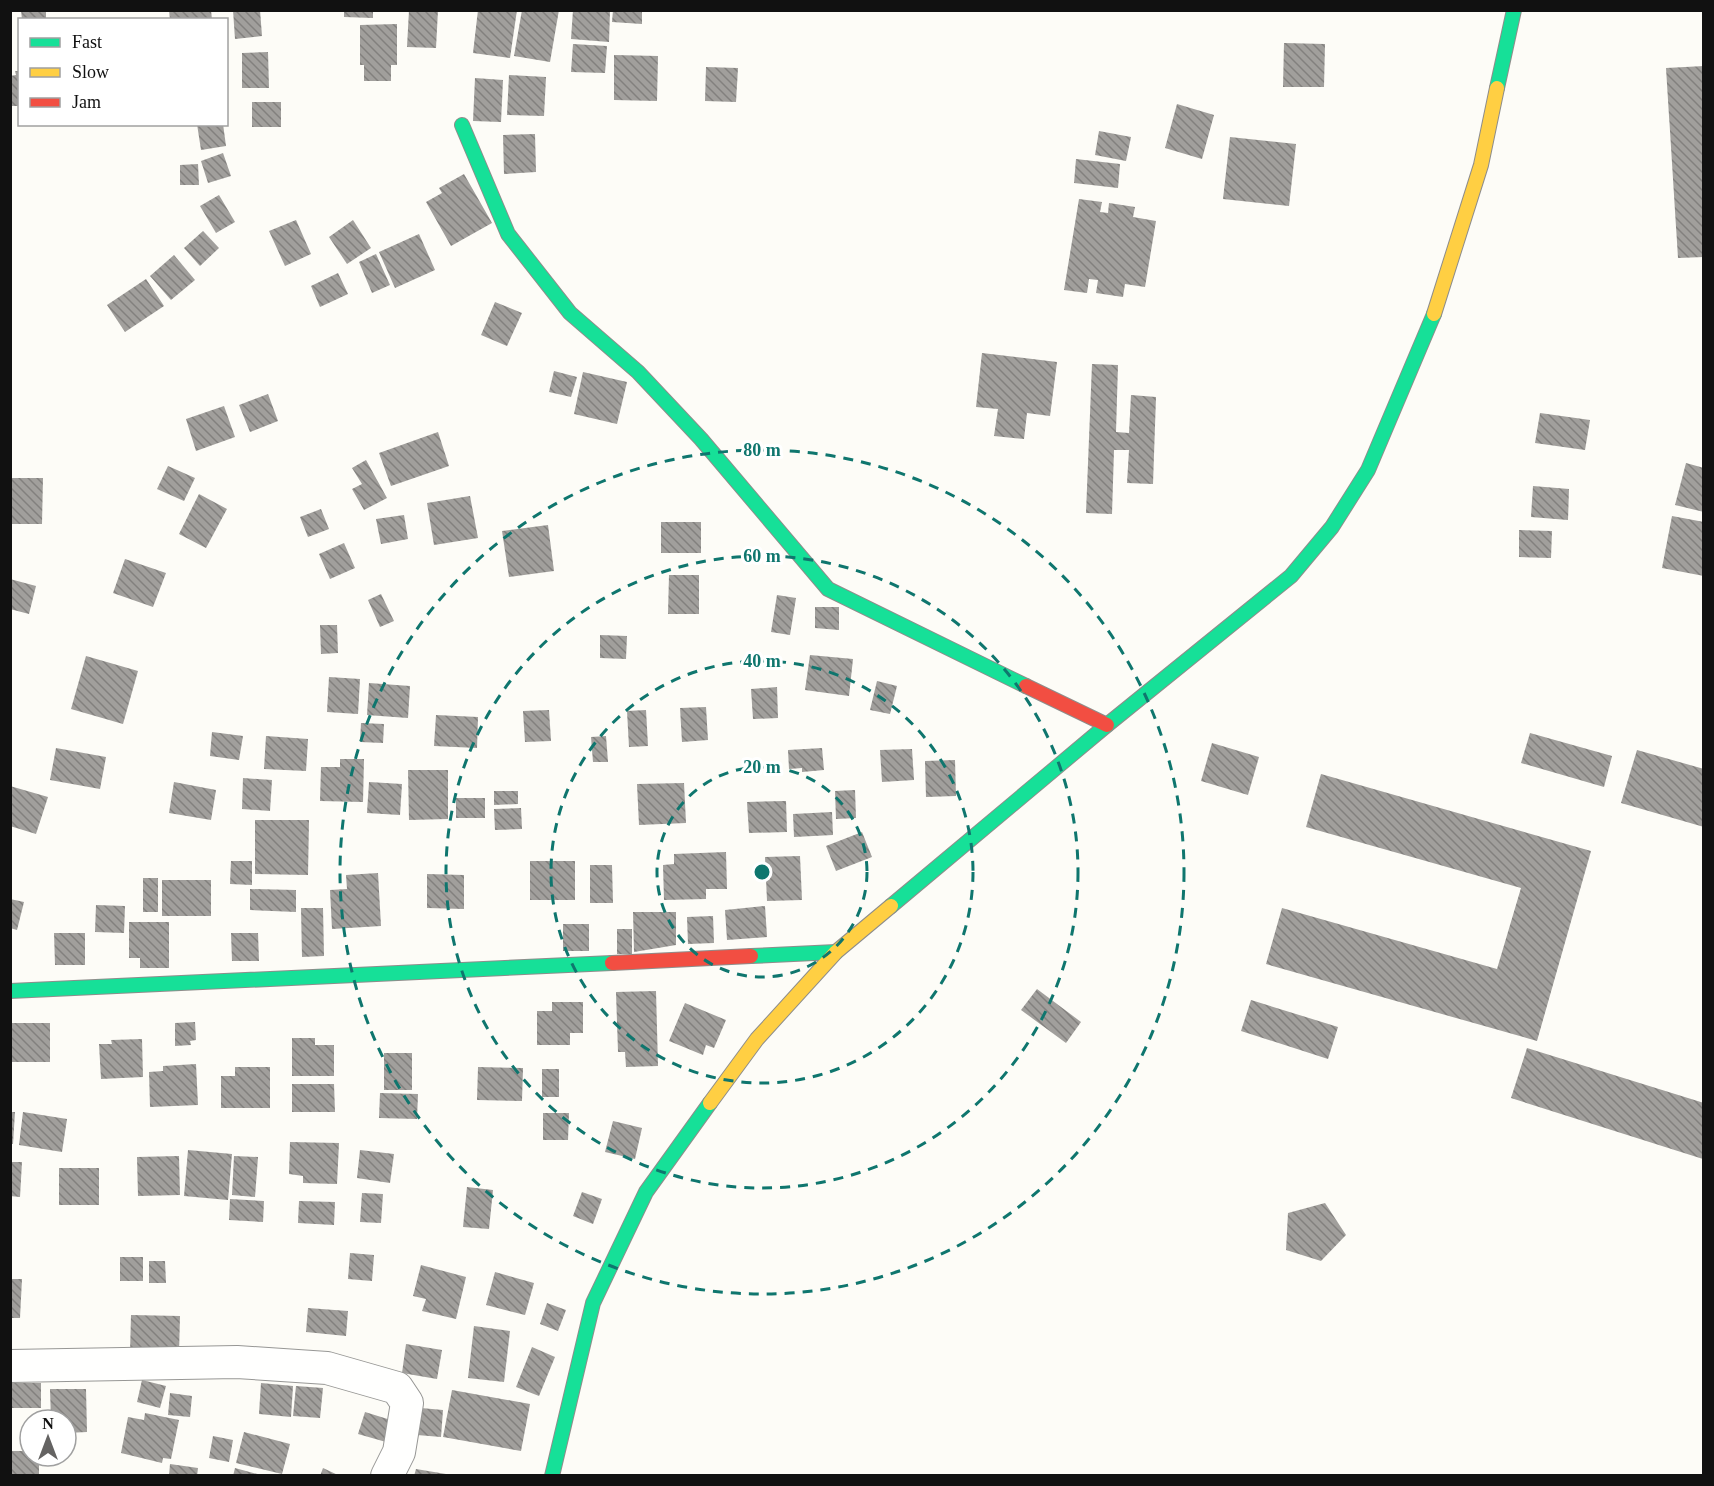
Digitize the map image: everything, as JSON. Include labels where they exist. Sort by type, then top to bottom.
[{"type":"street","points":[[552,1476],[593,1303],[646,1192],[757,1040],[836,952],[1107,725],[1291,576],[1332,527],[1368,470],[1429,329],[1481,165],[1514,10]]},
{"type":"street","points":[[462,125],[508,234],[570,313],[638,372],[701,439],[828,589],[1107,725]]},
{"type":"street","points":[[10,991],[836,952]]},
{"type":"street","points":[[10,1366],[237,1362],[327,1368],[398,1388],[407,1403],[399,1452],[387,1476]]},
{"type":"building","points":[[21,10],[46,10],[46,18],[22,18]]},
{"type":"building","points":[[169,10],[211,10],[212,18],[170,18]]},
{"type":"building","points":[[233,10],[260,10],[262,36],[235,39]]},
{"type":"building","points":[[344,10],[373,10],[373,18],[344,17]]},
{"type":"building","points":[[409,10],[438,10],[436,48],[407,47]]},
{"type":"building","points":[[478,10],[517,10],[510,58],[473,53]]},
{"type":"building","points":[[522,10],[559,10],[550,62],[514,56]]},
{"type":"building","points":[[573,10],[610,10],[609,42],[571,39]]},
{"type":"building","points":[[613,10],[642,10],[642,24],[612,22]]},
{"type":"building","points":[[397,24],[397,65],[391,65],[391,81],[364,81],[364,65],[360,65],[360,25]]},
{"type":"building","points":[[1284,43],[1325,44],[1324,87],[1283,87]]},
{"type":"building","points":[[573,44],[607,46],[605,73],[571,72]]},
{"type":"building","points":[[268,52],[269,88],[242,88],[242,53]]},
{"type":"building","points":[[614,55],[658,56],[657,101],[614,100]]},
{"type":"building","points":[[1704,66],[1704,257],[1678,258],[1666,68]]},
{"type":"building","points":[[706,67],[738,68],[736,102],[705,101]]},
{"type":"building","points":[[15,71],[18,71],[18,106],[10,106],[10,76],[16,75]]},
{"type":"building","points":[[509,75],[546,77],[544,116],[507,115]]},
{"type":"building","points":[[475,78],[503,80],[501,122],[473,121]]},
{"type":"building","points":[[252,102],[281,102],[281,127],[252,127]]},
{"type":"building","points":[[1177,104],[1214,115],[1202,159],[1165,148]]},
{"type":"building","points":[[197,126],[223,126],[226,146],[201,150]]},
{"type":"building","points":[[1099,131],[1131,137],[1126,161],[1095,155]]},
{"type":"building","points":[[535,134],[536,172],[504,174],[503,135]]},
{"type":"building","points":[[1230,137],[1296,144],[1289,206],[1223,199]]},
{"type":"building","points":[[223,153],[231,176],[208,183],[201,161]]},
{"type":"building","points":[[1076,159],[1120,164],[1118,188],[1074,183]]},
{"type":"building","points":[[198,164],[199,185],[180,185],[180,165]]},
{"type":"building","points":[[464,174],[492,223],[451,246],[426,202],[442,193],[439,188]]},
{"type":"building","points":[[219,195],[235,222],[216,233],[200,206]]},
{"type":"building","points":[[1079,199],[1102,202],[1100,212],[1108,213],[1109,203],[1135,207],[1133,217],[1156,221],[1145,287],[1125,284],[1123,297],[1096,293],[1098,280],[1089,279],[1087,293],[1064,290]]},
{"type":"building","points":[[296,220],[311,254],[285,266],[269,231]]},
{"type":"building","points":[[353,220],[371,248],[347,264],[329,237]]},
{"type":"building","points":[[203,231],[219,248],[200,266],[184,248]]},
{"type":"building","points":[[419,234],[435,270],[395,288],[379,252]]},
{"type":"building","points":[[376,254],[390,285],[372,293],[359,262]]},
{"type":"building","points":[[174,255],[195,280],[171,300],[150,276]]},
{"type":"building","points":[[338,273],[348,294],[320,307],[311,286]]},
{"type":"building","points":[[146,279],[164,306],[125,332],[107,305]]},
{"type":"building","points":[[495,302],[522,313],[507,346],[481,335]]},
{"type":"building","points":[[982,353],[1057,362],[1050,416],[1027,413],[1024,439],[994,436],[998,409],[976,407]]},
{"type":"building","points":[[1092,364],[1118,365],[1116,432],[1129,433],[1131,395],[1156,397],[1153,484],[1127,483],[1129,450],[1114,450],[1112,514],[1086,513]]},
{"type":"building","points":[[554,371],[577,377],[571,397],[549,392]]},
{"type":"building","points":[[583,372],[627,382],[617,424],[574,414]]},
{"type":"building","points":[[268,394],[278,421],[250,432],[239,405]]},
{"type":"building","points":[[224,406],[235,437],[196,451],[186,419]]},
{"type":"building","points":[[1540,413],[1590,420],[1585,450],[1535,443]]},
{"type":"building","points":[[438,432],[449,466],[391,486],[379,453]]},
{"type":"building","points":[[366,460],[387,498],[364,510],[352,489],[362,484],[352,468]]},
{"type":"building","points":[[1686,463],[1704,468],[1704,512],[1675,505]]},
{"type":"building","points":[[168,466],[195,478],[184,501],[157,489]]},
{"type":"building","points":[[10,478],[43,478],[42,524],[10,524]]},
{"type":"building","points":[[1533,486],[1569,489],[1568,520],[1531,517]]},
{"type":"building","points":[[199,494],[227,509],[206,548],[179,534]]},
{"type":"building","points":[[470,496],[478,538],[434,545],[427,503]]},
{"type":"building","points":[[321,509],[329,529],[308,537],[300,517]]},
{"type":"building","points":[[404,515],[408,539],[381,544],[376,519]]},
{"type":"building","points":[[1672,516],[1704,522],[1704,576],[1662,568]]},
{"type":"building","points":[[661,522],[701,522],[701,553],[661,553]]},
{"type":"building","points":[[548,525],[554,571],[509,577],[502,531]]},
{"type":"building","points":[[1519,530],[1552,531],[1551,558],[1519,557]]},
{"type":"building","points":[[344,543],[355,568],[330,579],[319,554]]},
{"type":"building","points":[[125,559],[166,573],[153,607],[113,593]]},
{"type":"building","points":[[669,575],[699,575],[699,614],[668,614]]},
{"type":"building","points":[[10,579],[36,586],[29,614],[10,609]]},
{"type":"building","points":[[381,594],[394,621],[380,627],[368,600]]},
{"type":"building","points":[[777,595],[796,598],[790,635],[771,632]]},
{"type":"building","points":[[815,607],[839,607],[839,630],[815,628]]},
{"type":"building","points":[[320,625],[337,625],[338,653],[321,654]]},
{"type":"building","points":[[600,635],[627,636],[626,659],[600,658]]},
{"type":"building","points":[[810,655],[853,659],[849,696],[805,690]]},
{"type":"building","points":[[86,656],[138,671],[123,724],[71,709]]},
{"type":"building","points":[[329,677],[360,679],[358,714],[327,712]]},
{"type":"building","points":[[877,681],[897,686],[890,714],[870,710]]},
{"type":"building","points":[[369,683],[410,686],[408,718],[367,715]]},
{"type":"building","points":[[777,687],[778,718],[753,719],[751,689]]},
{"type":"building","points":[[706,707],[708,740],[682,742],[680,708]]},
{"type":"building","points":[[549,710],[551,741],[525,742],[523,711]]},
{"type":"building","points":[[646,710],[648,746],[629,747],[627,711]]},
{"type":"building","points":[[436,715],[478,717],[477,748],[434,746]]},
{"type":"building","points":[[361,723],[384,724],[383,743],[360,742]]},
{"type":"building","points":[[212,732],[243,736],[239,760],[210,756]]},
{"type":"building","points":[[1530,733],[1612,756],[1604,787],[1521,763]]},
{"type":"building","points":[[266,736],[308,739],[306,771],[264,769]]},
{"type":"building","points":[[606,736],[608,762],[593,762],[591,737]]},
{"type":"building","points":[[1212,743],[1259,757],[1248,795],[1201,781]]},
{"type":"building","points":[[56,748],[106,757],[100,789],[50,780]]},
{"type":"building","points":[[822,748],[824,770],[802,772],[802,768],[789,769],[788,750]]},
{"type":"building","points":[[912,749],[914,780],[882,782],[880,750]]},
{"type":"building","points":[[1637,750],[1704,769],[1704,827],[1621,803]]},
{"type":"building","points":[[340,759],[364,759],[363,802],[320,801],[321,767],[340,767]]},
{"type":"building","points":[[955,760],[956,796],[926,797],[925,761]]},
{"type":"building","points":[[408,770],[448,770],[448,819],[409,820]]},
{"type":"building","points":[[1321,774],[1591,851],[1537,1041],[1266,964],[1282,908],[1497,969],[1521,888],[1306,827]]},
{"type":"building","points":[[243,778],[272,780],[270,811],[242,809]]},
{"type":"building","points":[[174,782],[216,790],[211,820],[169,813]]},
{"type":"building","points":[[369,782],[402,784],[400,815],[367,813]]},
{"type":"building","points":[[684,783],[686,823],[639,825],[637,784]]},
{"type":"building","points":[[10,786],[48,797],[36,834],[10,826]]},
{"type":"building","points":[[855,790],[856,818],[836,819],[835,791]]},
{"type":"building","points":[[494,791],[518,791],[518,804],[494,805]]},
{"type":"building","points":[[456,798],[485,798],[485,818],[456,818]]},
{"type":"building","points":[[786,801],[787,832],[749,833],[747,802]]},
{"type":"building","points":[[521,808],[522,829],[495,830],[494,809]]},
{"type":"building","points":[[832,812],[833,835],[794,837],[793,814]]},
{"type":"building","points":[[255,820],[309,820],[308,875],[255,874]]},
{"type":"building","points":[[862,832],[872,857],[836,871],[826,846]]},
{"type":"building","points":[[726,852],[727,889],[706,889],[706,899],[664,900],[663,865],[674,864],[674,854]]},
{"type":"building","points":[[800,856],[802,900],[767,901],[765,857]]},
{"type":"building","points":[[231,861],[252,861],[252,885],[230,884]]},
{"type":"building","points":[[530,861],[575,861],[575,900],[530,900]]},
{"type":"building","points":[[590,865],[612,865],[613,903],[590,903]]},
{"type":"building","points":[[378,873],[381,926],[332,929],[330,890],[347,889],[346,875]]},
{"type":"building","points":[[427,874],[464,875],[464,909],[427,908]]},
{"type":"building","points":[[143,878],[158,878],[158,912],[143,912]]},
{"type":"building","points":[[162,880],[211,880],[211,916],[162,916]]},
{"type":"building","points":[[250,889],[296,890],[296,912],[250,910]]},
{"type":"building","points":[[10,899],[24,902],[17,930],[10,928]]},
{"type":"building","points":[[96,905],[125,906],[124,933],[95,932]]},
{"type":"building","points":[[765,906],[767,937],[727,940],[725,910]]},
{"type":"building","points":[[301,908],[323,908],[324,956],[302,957]]},
{"type":"building","points":[[633,912],[676,912],[676,945],[634,952]]},
{"type":"building","points":[[713,916],[714,943],[688,944],[687,917]]},
{"type":"building","points":[[129,922],[169,922],[169,968],[140,968],[140,958],[129,958]]},
{"type":"building","points":[[563,924],[589,924],[589,951],[563,951]]},
{"type":"building","points":[[617,929],[632,929],[632,954],[617,954]]},
{"type":"building","points":[[54,933],[85,933],[85,965],[55,965]]},
{"type":"building","points":[[231,933],[258,933],[259,961],[232,961]]},
{"type":"building","points":[[1037,989],[1081,1022],[1066,1043],[1021,1010]]},
{"type":"building","points":[[656,991],[658,1066],[626,1067],[625,1052],[618,1052],[616,992]]},
{"type":"building","points":[[1251,1000],[1338,1027],[1328,1059],[1241,1031]]},
{"type":"building","points":[[552,1002],[583,1002],[583,1033],[570,1033],[570,1045],[537,1045],[537,1011],[552,1011]]},
{"type":"building","points":[[685,1003],[726,1020],[714,1048],[706,1045],[703,1055],[669,1041]]},
{"type":"building","points":[[195,1022],[196,1040],[190,1041],[191,1045],[175,1046],[175,1023]]},
{"type":"building","points":[[10,1023],[50,1023],[50,1062],[10,1062]]},
{"type":"building","points":[[292,1038],[315,1038],[315,1045],[334,1045],[334,1076],[292,1076]]},
{"type":"building","points":[[142,1039],[143,1077],[101,1079],[99,1044],[112,1044],[111,1040]]},
{"type":"building","points":[[1527,1048],[1704,1103],[1703,1159],[1511,1098]]},
{"type":"building","points":[[384,1053],[412,1053],[412,1090],[384,1090]]},
{"type":"building","points":[[196,1064],[198,1105],[150,1107],[149,1072],[163,1071],[163,1066]]},
{"type":"building","points":[[235,1067],[270,1067],[270,1108],[221,1108],[221,1076],[235,1076]]},
{"type":"building","points":[[478,1067],[523,1068],[522,1101],[477,1100]]},
{"type":"building","points":[[542,1069],[559,1069],[559,1097],[542,1097]]},
{"type":"building","points":[[292,1084],[334,1084],[335,1112],[292,1112]]},
{"type":"building","points":[[380,1093],[418,1094],[417,1119],[379,1118]]},
{"type":"building","points":[[10,1112],[15,1112],[13,1144],[10,1144]]},
{"type":"building","points":[[23,1112],[67,1119],[62,1152],[19,1145]]},
{"type":"building","points":[[543,1113],[569,1113],[568,1140],[543,1140]]},
{"type":"building","points":[[613,1121],[642,1128],[635,1159],[605,1152]]},
{"type":"building","points":[[290,1142],[339,1143],[337,1184],[303,1183],[303,1176],[289,1174]]},
{"type":"building","points":[[188,1150],[232,1154],[228,1200],[184,1196]]},
{"type":"building","points":[[360,1150],[394,1154],[390,1183],[357,1178]]},
{"type":"building","points":[[179,1156],[180,1195],[138,1196],[137,1157]]},
{"type":"building","points":[[234,1156],[258,1157],[255,1197],[232,1195]]},
{"type":"building","points":[[10,1162],[22,1162],[20,1197],[10,1196]]},
{"type":"building","points":[[59,1168],[99,1168],[99,1205],[59,1205]]},
{"type":"building","points":[[467,1187],[493,1190],[489,1229],[463,1227]]},
{"type":"building","points":[[582,1192],[602,1199],[593,1224],[573,1216]]},
{"type":"building","points":[[362,1193],[383,1194],[381,1223],[360,1222]]},
{"type":"building","points":[[230,1199],[264,1201],[263,1222],[229,1220]]},
{"type":"building","points":[[299,1201],[335,1202],[334,1225],[298,1223]]},
{"type":"building","points":[[1325,1203],[1346,1235],[1321,1261],[1286,1250],[1288,1213]]},
{"type":"building","points":[[350,1253],[374,1255],[372,1281],[348,1279]]},
{"type":"building","points":[[120,1257],[143,1257],[143,1281],[120,1281]]},
{"type":"building","points":[[149,1261],[165,1261],[166,1283],[149,1283]]},
{"type":"building","points":[[421,1265],[466,1277],[456,1319],[422,1311],[426,1299],[413,1296]]},
{"type":"building","points":[[495,1272],[534,1283],[525,1315],[486,1305]]},
{"type":"building","points":[[10,1279],[22,1279],[20,1318],[10,1318]]},
{"type":"building","points":[[547,1303],[566,1310],[558,1331],[540,1324]]},
{"type":"building","points":[[308,1308],[348,1311],[346,1336],[306,1332]]},
{"type":"building","points":[[131,1315],[180,1316],[179,1354],[130,1353]]},
{"type":"building","points":[[474,1326],[510,1331],[504,1382],[468,1378]]},
{"type":"building","points":[[406,1344],[442,1350],[437,1379],[402,1373]]},
{"type":"building","points":[[532,1347],[555,1357],[539,1396],[516,1387]]},
{"type":"building","points":[[142,1380],[166,1386],[160,1408],[137,1402]]},
{"type":"building","points":[[10,1383],[41,1383],[41,1408],[10,1408]]},
{"type":"building","points":[[261,1383],[293,1386],[291,1417],[259,1414]]},
{"type":"building","points":[[296,1386],[323,1388],[320,1418],[293,1416]]},
{"type":"building","points":[[50,1389],[86,1389],[87,1432],[78,1432],[78,1408],[51,1408]]},
{"type":"building","points":[[452,1390],[530,1404],[521,1451],[443,1437]]},
{"type":"building","points":[[170,1393],[192,1396],[190,1417],[168,1415]]},
{"type":"building","points":[[421,1408],[443,1410],[441,1437],[417,1435]]},
{"type":"building","points":[[365,1412],[394,1421],[386,1442],[358,1434]]},
{"type":"building","points":[[145,1413],[179,1420],[171,1459],[163,1458],[162,1463],[121,1453],[128,1417],[144,1420]]},
{"type":"building","points":[[244,1432],[290,1444],[282,1474],[236,1463]]},
{"type":"building","points":[[213,1436],[233,1440],[229,1462],[209,1458]]},
{"type":"building","points":[[10,1451],[18,1451],[18,1468],[39,1468],[39,1476],[10,1476]]},
{"type":"building","points":[[170,1464],[198,1468],[197,1476],[169,1476]]},
{"type":"building","points":[[235,1468],[261,1475],[261,1476],[233,1476]]},
{"type":"building","points":[[323,1468],[340,1476],[320,1476]]},
{"type":"building","points":[[416,1469],[446,1474],[446,1476],[414,1476]]},
{"type":"traffic: fast","points":[[1497,88],[1514,10]]},
{"type":"traffic: fast","points":[[462,125],[508,234],[570,313],[638,372],[701,439],[828,589],[1026,686]]},
{"type":"traffic: fast","points":[[891,906],[1107,725],[1291,576],[1332,527],[1368,470],[1434,314]]},
{"type":"traffic: fast","points":[[751,956],[836,952]]},
{"type":"traffic: fast","points":[[10,991],[612,963]]},
{"type":"traffic: fast","points":[[552,1476],[593,1303],[646,1192],[710,1103]]},
{"type":"traffic: slow","points":[[1434,314],[1481,165],[1497,88]]},
{"type":"traffic: slow","points":[[710,1103],[757,1039],[836,952],[891,906]]},
{"type":"traffic: jam","points":[[1026,686],[1107,725]]},
{"type":"traffic: jam","points":[[612,963],[751,956]]}]
